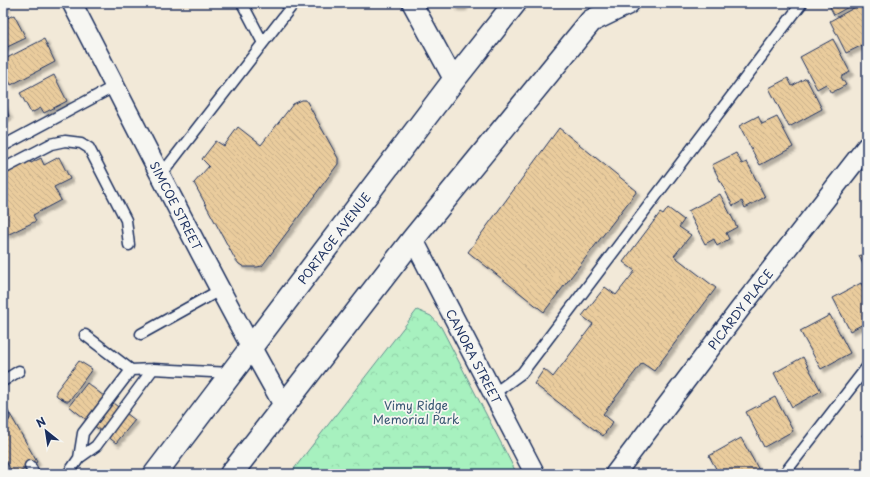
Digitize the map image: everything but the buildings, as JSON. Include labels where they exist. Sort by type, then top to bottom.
[{"type":"highway","name":"PORTAGE AVENUE","points":[[155,474],[454,80],[515,3]]},
{"type":"highway","points":[[231,474],[413,239],[591,21],[628,3]]},
{"type":"street","name":"SIMCOE STREET","points":[[72,3],[220,290],[284,406]]},
{"type":"street","points":[[412,3],[454,80]]},
{"type":"street","name":"PICARDY PLACE","points":[[615,474],[740,309],[867,146]]},
{"type":"street","name":"CANORA STREET","points":[[413,239],[535,474]]},
{"type":"lane","points":[[242,3],[263,43]]},
{"type":"lane","points":[[161,175],[294,3]]},
{"type":"lane","points":[[494,394],[522,373],[802,3]]},
{"type":"lane","points":[[3,146],[115,86]]},
{"type":"lane","points":[[3,169],[51,144],[65,141],[80,143],[89,148],[126,220],[129,245]]},
{"type":"lane","points":[[141,334],[220,290]]},
{"type":"lane","points":[[85,335],[131,370],[153,369],[231,373]]},
{"type":"lane","points":[[784,474],[867,367]]},
{"type":"lane","points":[[68,474],[79,458],[96,446],[153,369]]},
{"type":"lane","points":[[79,458],[83,433],[131,370]]},
{"type":"lane","points":[[3,381],[19,371]]},
{"type":"green space","name":"Vimy Ridge Memorial Park","points":[[417,310],[431,316],[441,327],[517,474],[290,474]]}]
